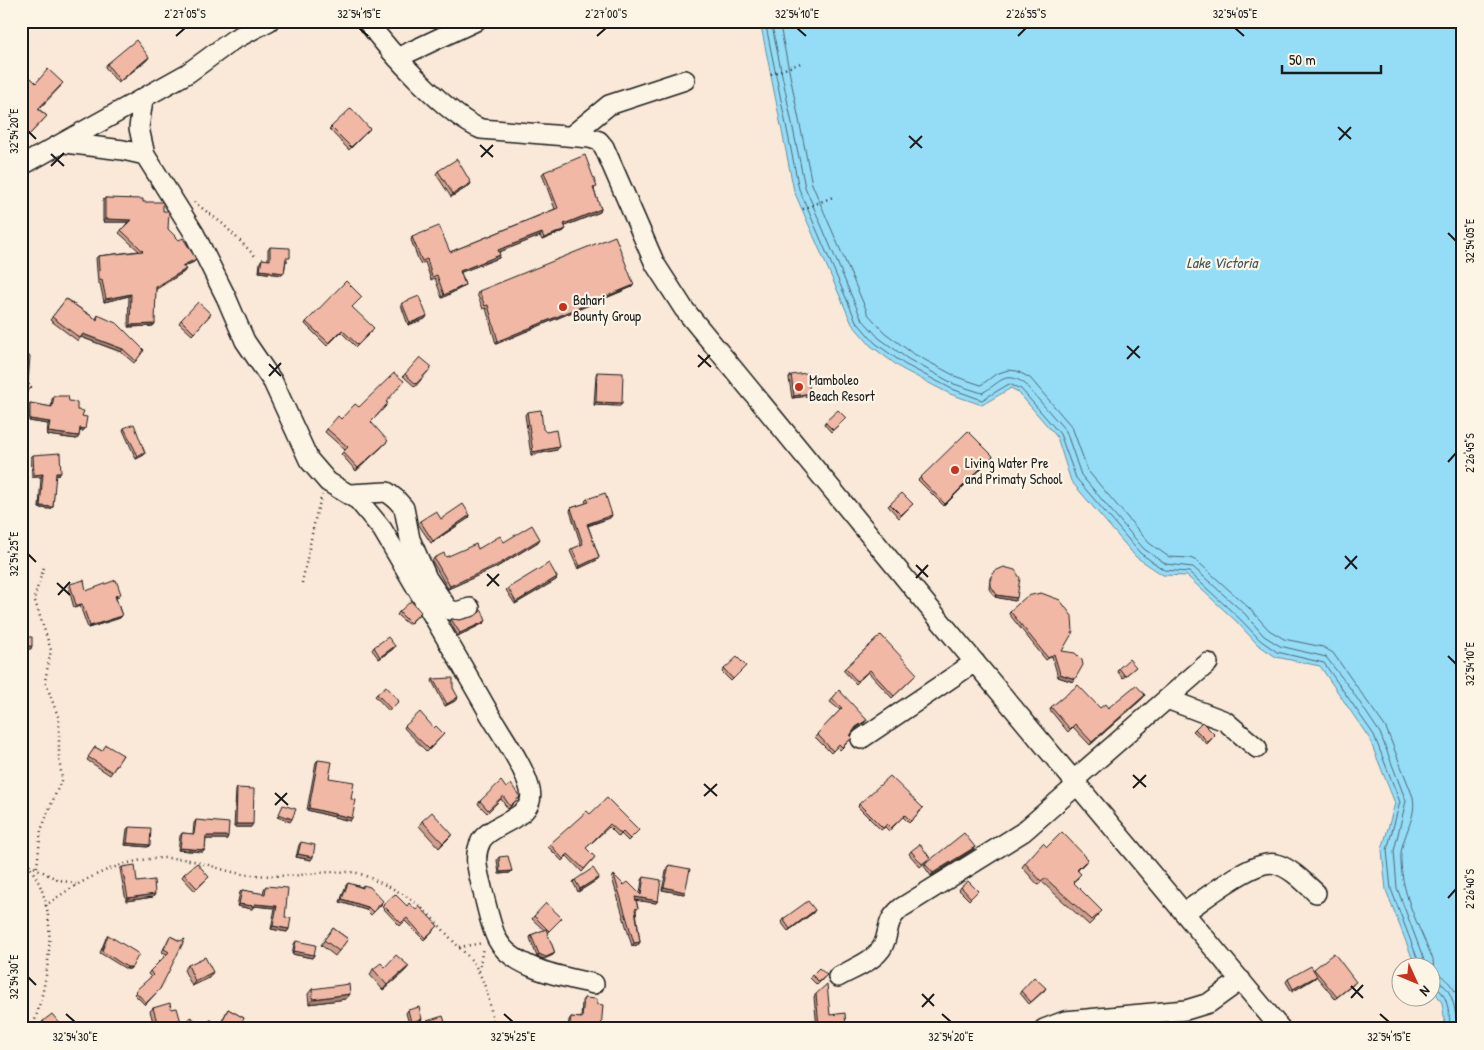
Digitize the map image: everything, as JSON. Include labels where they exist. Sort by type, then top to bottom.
[{"type":"street","points":[[21,166],[188,73],[233,40],[269,21]]},
{"type":"street","points":[[367,21],[397,58],[466,123],[481,129],[571,136],[599,141],[604,147],[655,264],[684,309],[975,662],[1282,1029]]},
{"type":"street","points":[[397,58],[476,21]]},
{"type":"street","points":[[571,136],[609,106],[684,80]]},
{"type":"street","points":[[143,99],[139,128],[144,155],[204,251],[245,341],[273,382],[309,460],[330,484],[350,494],[367,509],[382,529],[511,751],[530,790],[531,799],[526,808],[514,819],[494,828],[483,839],[476,852],[477,868],[497,939],[512,956],[539,970],[594,984]]},
{"type":"street","points":[[65,143],[123,150],[144,155]]},
{"type":"street","points":[[350,494],[387,492],[396,499],[404,508],[410,539],[427,578],[448,609],[456,612],[470,608]]},
{"type":"street","points":[[861,739],[975,662]]},
{"type":"street","points":[[838,977],[872,958],[882,947],[887,925],[901,908],[1023,832],[1208,663]]},
{"type":"street","points":[[1167,699],[1225,721],[1257,748]]},
{"type":"street","points":[[1185,912],[1241,874],[1267,863],[1280,865],[1316,893]]},
{"type":"street","points":[[1044,1029],[1058,1022],[1157,1021],[1209,1003],[1241,980]]},
{"type":"path","points":[[771,74],[801,63]]},
{"type":"path","points":[[803,209],[833,197]]},
{"type":"path","points":[[192,201],[223,224],[256,257]]},
{"type":"path","points":[[302,583],[317,507],[330,484]]},
{"type":"path","points":[[38,867],[41,830],[62,778],[59,758],[59,719],[45,681],[51,650],[34,598],[44,567]]},
{"type":"path","points":[[22,859],[56,878],[76,884]]},
{"type":"path","points":[[22,859],[33,870],[45,906],[50,933],[49,963],[42,998],[32,1029]]},
{"type":"path","points":[[45,906],[76,884],[104,870],[159,859],[189,860],[218,870],[267,876],[339,872],[358,873],[401,892],[421,905],[459,947],[479,972],[490,1000],[494,1029]]},
{"type":"path","points":[[459,947],[485,943]]},
{"type":"water","name":"Lake Victoria","points":[[760,21],[1463,21],[1463,1029],[1446,1029],[1442,1003],[1442,958],[1412,958],[1386,890],[1382,850],[1395,803],[1369,738],[1320,666],[1276,657],[1257,644],[1237,622],[1187,576],[1163,575],[1136,557],[1071,481],[1057,437],[1018,392],[1011,388],[982,405],[950,394],[902,369],[871,346],[852,324],[794,191]]},
{"type":"building","points":[[136,40],[149,57],[120,81],[107,64]]},
{"type":"building","points":[[48,69],[63,83],[38,109],[47,116],[27,137],[21,131],[21,88],[31,78],[36,83]]},
{"type":"building","points":[[351,108],[370,129],[351,147],[331,127]]},
{"type":"building","points":[[585,155],[597,187],[593,188],[601,209],[564,224],[566,229],[544,238],[542,233],[498,250],[500,255],[460,271],[465,285],[444,295],[437,275],[432,277],[427,259],[422,261],[412,237],[439,226],[450,252],[558,208],[544,172]]},
{"type":"building","points":[[457,159],[471,183],[453,194],[438,171]]},
{"type":"building","points":[[105,198],[143,199],[143,202],[163,202],[163,211],[169,211],[168,229],[179,240],[183,238],[196,259],[182,266],[186,269],[156,287],[155,324],[130,325],[131,294],[106,299],[102,280],[100,281],[98,256],[143,251],[121,230],[131,220],[105,219]]},
{"type":"building","points":[[615,236],[634,285],[498,341],[488,305],[485,306],[479,291]]},
{"type":"building","points":[[270,247],[290,248],[290,258],[286,258],[284,273],[260,270],[262,259],[270,260]]},
{"type":"building","points":[[346,281],[362,297],[352,307],[374,328],[358,345],[342,330],[329,343],[306,322]]},
{"type":"building","points":[[419,296],[427,316],[410,323],[402,303]]},
{"type":"building","points":[[66,299],[97,320],[98,315],[118,324],[144,350],[136,361],[123,349],[83,334],[80,338],[52,317]]},
{"type":"building","points":[[198,302],[211,314],[194,333],[181,320]]},
{"type":"building","points":[[21,356],[30,356],[28,383],[32,387],[21,398]]},
{"type":"building","points":[[420,357],[432,367],[416,384],[405,374]]},
{"type":"building","points":[[597,372],[623,373],[622,403],[596,402]]},
{"type":"building","points":[[394,373],[404,381],[371,422],[388,441],[358,468],[343,452],[348,447],[327,429],[338,416],[341,419],[355,404],[359,407]]},
{"type":"building","name":"Mamboleo Beach Resort","points":[[807,373],[810,393],[794,396],[791,375]]},
{"type":"building","points":[[54,396],[68,396],[69,401],[77,402],[77,410],[84,411],[82,416],[87,417],[85,429],[80,428],[79,436],[48,432],[50,422],[30,419],[30,403],[52,407]]},
{"type":"building","points":[[541,410],[543,429],[546,432],[556,430],[559,447],[533,452],[527,412]]},
{"type":"building","name":"Mamboleo Beach Resort","points":[[838,410],[846,418],[833,430],[825,422]]},
{"type":"building","points":[[134,424],[145,453],[138,456],[124,428]]},
{"type":"building","name":"Living Water Pre and Primaty School","points":[[968,431],[993,456],[945,504],[920,478]]},
{"type":"building","points":[[60,453],[61,473],[56,473],[53,507],[40,506],[43,474],[34,475],[33,455]]},
{"type":"building","points":[[605,493],[612,515],[587,524],[599,557],[580,566],[572,549],[583,544],[571,508],[589,502],[587,499]]},
{"type":"building","points":[[902,493],[913,504],[901,515],[890,504]]},
{"type":"building","points":[[463,504],[470,515],[433,541],[420,521],[436,511],[441,519]]},
{"type":"building","points":[[532,525],[540,539],[499,564],[450,586],[434,558],[444,553],[446,557],[476,544],[478,549],[500,536],[504,542]]},
{"type":"building","points":[[549,563],[557,577],[516,602],[508,588]]},
{"type":"building","points":[[1004,567],[1015,570],[1020,578],[1017,598],[997,595],[991,586],[992,576],[995,571]]},
{"type":"building","points":[[84,580],[86,591],[116,580],[121,594],[115,596],[122,616],[90,626],[82,604],[76,605],[70,584]]},
{"type":"building","points":[[1041,593],[1060,600],[1072,616],[1073,632],[1062,651],[1075,653],[1082,660],[1083,665],[1075,679],[1060,674],[1054,654],[1048,658],[1010,611],[1027,596]]},
{"type":"building","points":[[411,601],[421,612],[410,623],[399,612]]},
{"type":"building","points":[[482,610],[486,621],[460,633],[451,619],[460,620],[475,616]]},
{"type":"building","points":[[881,635],[917,674],[894,696],[870,670],[857,681],[845,668]]},
{"type":"building","points":[[21,637],[32,637],[32,646],[21,647]]},
{"type":"building","points":[[388,637],[395,646],[380,657],[374,647]]},
{"type":"building","points":[[737,657],[746,666],[733,679],[724,669]]},
{"type":"building","points":[[1129,659],[1136,667],[1125,676],[1119,668]]},
{"type":"building","points":[[453,678],[453,688],[458,697],[447,704],[433,679]]},
{"type":"building","points":[[1078,685],[1100,708],[1105,704],[1108,708],[1136,685],[1145,695],[1092,742],[1075,724],[1070,729],[1051,707]]},
{"type":"building","points":[[386,686],[399,701],[391,709],[377,694]]},
{"type":"building","points":[[839,690],[867,720],[856,727],[850,736],[852,738],[842,747],[839,744],[833,751],[817,734],[842,708],[832,699]]},
{"type":"building","points":[[420,712],[434,728],[436,726],[444,734],[429,749],[405,726]]},
{"type":"building","points":[[1202,722],[1215,735],[1208,742],[1195,729]]},
{"type":"building","points":[[106,745],[123,755],[112,772],[88,757],[95,747],[102,751]]},
{"type":"building","points":[[318,760],[332,762],[329,778],[354,782],[351,799],[356,800],[352,818],[309,808]]},
{"type":"building","points":[[890,776],[923,808],[911,821],[905,815],[891,828],[887,824],[883,828],[859,804]]},
{"type":"building","points":[[501,781],[506,788],[511,784],[520,797],[510,806],[503,796],[488,810],[480,801]]},
{"type":"building","points":[[237,788],[254,789],[253,824],[236,824]]},
{"type":"building","points":[[607,798],[639,830],[630,839],[610,824],[586,848],[595,857],[584,869],[568,854],[563,859],[550,844],[587,811],[590,814]]},
{"type":"building","points":[[283,805],[296,809],[292,819],[279,814]]},
{"type":"building","points":[[432,812],[452,834],[443,843],[422,821]]},
{"type":"building","points":[[196,820],[229,823],[228,836],[206,836],[205,850],[180,848],[182,833],[194,834]]},
{"type":"building","points":[[129,827],[151,828],[150,845],[127,843]]},
{"type":"building","points":[[1062,832],[1088,859],[1077,870],[1081,874],[1073,882],[1102,911],[1092,920],[1045,878],[1041,881],[1025,863],[1043,843],[1047,847]]},
{"type":"building","points":[[964,833],[975,847],[933,873],[925,864]]},
{"type":"building","points":[[301,842],[315,845],[313,857],[298,854]]},
{"type":"building","points":[[920,844],[930,858],[922,864],[911,851]]},
{"type":"building","points":[[508,856],[512,871],[500,872],[499,857]]},
{"type":"building","points":[[197,863],[209,877],[197,888],[184,874]]},
{"type":"building","points":[[135,865],[137,882],[154,880],[155,894],[128,898],[122,867]]},
{"type":"building","points":[[669,865],[690,869],[685,892],[664,887]]},
{"type":"building","points":[[593,868],[599,877],[580,889],[575,880]]},
{"type":"building","points":[[614,875],[624,885],[628,882],[641,895],[644,877],[661,880],[658,901],[635,897],[638,908],[635,909],[640,942],[634,943]]},
{"type":"building","points":[[968,881],[978,891],[971,898],[961,887]]},
{"type":"building","points":[[348,883],[363,888],[363,885],[370,887],[383,901],[373,912],[368,907],[342,899]]},
{"type":"building","points":[[266,886],[288,888],[285,917],[291,918],[289,929],[273,926],[277,906],[239,904],[242,890],[265,894]]},
{"type":"building","points":[[395,894],[407,906],[409,903],[416,910],[420,907],[438,926],[425,938],[407,918],[401,923],[383,905]]},
{"type":"building","points":[[808,901],[815,910],[790,929],[783,919]]},
{"type":"building","points":[[546,903],[562,918],[549,931],[534,916]]},
{"type":"building","points":[[333,928],[348,939],[339,951],[324,940]]},
{"type":"building","points":[[546,929],[555,953],[546,957],[539,954],[531,935]]},
{"type":"building","points":[[108,935],[139,954],[132,967],[127,967],[102,951]]},
{"type":"building","points":[[170,936],[180,941],[185,939],[160,989],[146,1003],[135,991],[153,975],[150,971],[169,952],[164,949]]},
{"type":"building","points":[[296,941],[316,945],[314,955],[294,951]]},
{"type":"building","points":[[1334,953],[1356,982],[1337,997],[1314,969]]},
{"type":"building","points":[[396,955],[409,966],[387,985],[373,969],[381,963],[385,967]]},
{"type":"building","points":[[205,957],[213,972],[195,981],[188,965]]},
{"type":"building","points":[[1311,966],[1317,976],[1293,989],[1288,979]]},
{"type":"building","points":[[819,968],[827,975],[819,982],[812,975]]},
{"type":"building","points":[[1034,977],[1046,988],[1031,1002],[1021,991]]},
{"type":"building","points":[[349,984],[350,994],[313,999],[312,989]]},
{"type":"building","points":[[827,984],[830,1015],[845,1013],[846,1026],[850,1026],[850,1029],[835,1029],[835,1024],[819,1026],[816,994]]},
{"type":"building","points":[[584,998],[597,999],[597,1004],[603,1005],[601,1029],[569,1029],[571,1017],[582,1018]]},
{"type":"building","points":[[170,1003],[171,1009],[177,1008],[183,1029],[159,1029],[153,1008]]},
{"type":"building","points":[[419,1007],[422,1019],[411,1022],[408,1010]]},
{"type":"building","points":[[228,1009],[244,1018],[239,1027],[235,1025],[233,1029],[183,1029],[190,1017],[206,1027],[210,1020],[220,1026]]},
{"type":"building","points":[[52,1014],[62,1026],[59,1029],[49,1029],[43,1021]]},
{"type":"building","points":[[443,1016],[446,1025],[430,1029],[427,1021]]},
{"type":"building","points":[[814,1020],[814,1029],[805,1029],[804,1021]]},
{"type":"building","points":[[356,1025],[358,1029],[350,1029]]},
{"type":"place","name":"Bahari Bounty Group","points":[[563,307]]},
{"type":"place","name":"Mamboleo Beach Resort","points":[[799,387]]},
{"type":"place","name":"Living Water Pre and Primaty School","points":[[955,470]]}]
